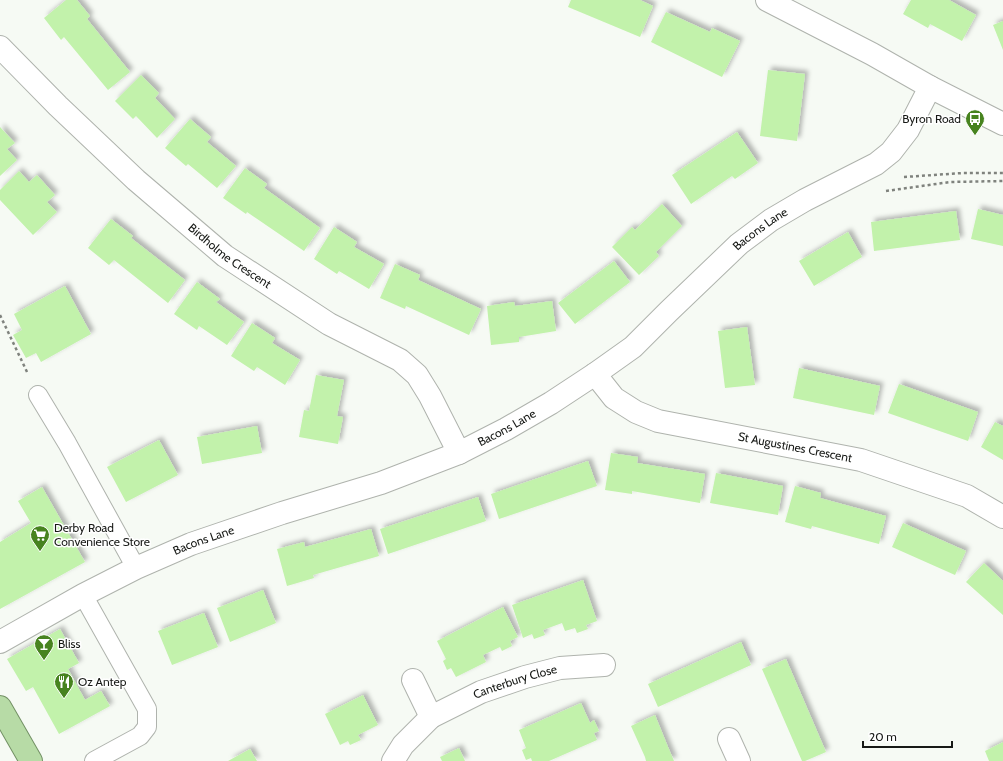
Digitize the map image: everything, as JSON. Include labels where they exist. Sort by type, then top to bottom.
[{"type":"highway","points":[[0,707],[31,761]]},
{"type":"street","points":[[767,0],[872,54],[930,87],[1003,124]]},
{"type":"street","name":"Birdholme Crescent","points":[[0,47],[58,106],[136,180],[225,256],[329,324],[400,360],[417,375],[430,396],[459,453]]},
{"type":"street","name":"Bacons Lane","points":[[0,642],[84,594],[136,568],[191,544],[282,513],[381,483],[459,453],[506,429],[595,374],[633,347],[669,310],[739,244],[771,220],[805,200],[876,164],[891,152],[908,130],[930,87]]},
{"type":"street","name":"St Augustines Crescent","points":[[595,374],[614,398],[636,412],[658,421],[861,460],[967,496],[1003,517]]},
{"type":"street","name":"Canterbury Close","points":[[393,761],[403,745],[431,717],[481,692],[525,677],[560,668],[604,665]]},
{"type":"street","points":[[413,680],[431,717]]},
{"type":"street","points":[[729,739],[739,761]]},
{"type":"lane","points":[[38,395],[67,443],[136,568]]},
{"type":"lane","points":[[84,594],[147,709],[147,727],[140,736],[94,761]]},
{"type":"path","points":[[903,177],[963,173],[1003,173]]},
{"type":"path","points":[[879,192],[950,182],[1003,181]]},
{"type":"path","points":[[0,315],[38,395]]},
{"type":"building","points":[[66,0],[77,0],[90,16],[87,19],[130,72],[108,90],[64,37],[61,40],[44,18]]},
{"type":"building","points":[[571,0],[640,0],[653,6],[640,37],[568,7]]},
{"type":"building","points":[[911,0],[949,0],[976,15],[962,41],[930,24],[928,28],[903,14]]},
{"type":"building","points":[[666,12],[710,32],[712,28],[740,41],[722,77],[651,42]]},
{"type":"building","points":[[1003,21],[1003,50],[993,25]]},
{"type":"building","points":[[768,70],[805,74],[797,141],[760,136]]},
{"type":"building","points":[[141,75],[159,93],[155,98],[175,119],[157,138],[136,116],[133,119],[115,101]]},
{"type":"building","points":[[190,119],[211,137],[207,142],[236,166],[217,188],[188,164],[186,166],[165,148]]},
{"type":"building","points":[[0,127],[15,143],[7,149],[17,160],[0,176]]},
{"type":"building","points":[[737,132],[758,163],[735,179],[732,176],[691,204],[672,175]]},
{"type":"building","points":[[245,168],[267,184],[264,188],[320,228],[304,251],[247,212],[246,214],[223,198]]},
{"type":"building","points":[[19,171],[29,182],[37,175],[55,195],[47,202],[57,212],[33,235],[0,200],[0,190]]},
{"type":"building","points":[[662,204],[682,226],[656,252],[659,256],[639,275],[612,247],[632,227],[635,230]]},
{"type":"building","points":[[978,209],[1003,215],[1003,246],[971,239]]},
{"type":"building","points":[[956,211],[960,240],[874,251],[871,222]]},
{"type":"building","points":[[111,219],[133,236],[131,238],[185,280],[168,303],[114,260],[109,265],[88,248]]},
{"type":"building","points":[[334,227],[357,242],[354,247],[384,264],[369,289],[339,271],[337,274],[314,259]]},
{"type":"building","points":[[848,232],[862,257],[814,286],[799,261]]},
{"type":"building","points":[[614,261],[630,282],[575,324],[558,303]]},
{"type":"building","points":[[395,264],[420,275],[418,280],[481,309],[469,335],[406,306],[405,309],[380,298]]},
{"type":"building","points":[[197,282],[220,299],[216,302],[244,322],[227,345],[199,326],[197,330],[174,314]]},
{"type":"building","points":[[65,286],[91,334],[41,362],[36,353],[26,358],[13,335],[22,330],[14,314]]},
{"type":"building","points":[[552,301],[556,331],[519,337],[519,342],[491,345],[487,306],[514,302],[515,306]]},
{"type":"building","points":[[252,323],[275,338],[272,343],[300,360],[285,385],[257,367],[254,371],[231,356]]},
{"type":"building","points":[[747,327],[755,385],[725,388],[718,331]]},
{"type":"building","points":[[799,368],[880,386],[874,415],[793,398]]},
{"type":"building","points":[[316,375],[344,380],[337,416],[343,417],[338,444],[299,437],[304,410],[309,411]]},
{"type":"building","points":[[899,384],[978,412],[968,441],[888,413]]},
{"type":"building","points":[[995,422],[1003,426],[1003,460],[981,447]]},
{"type":"building","points":[[257,426],[262,453],[202,464],[197,437]]},
{"type":"building","points":[[159,440],[178,475],[126,502],[107,467]]},
{"type":"building","points":[[611,453],[638,457],[637,463],[705,474],[700,503],[632,491],[632,494],[605,490]]},
{"type":"building","points":[[588,461],[597,486],[499,519],[491,494]]},
{"type":"building","points":[[716,473],[783,486],[778,515],[710,503]]},
{"type":"building","points":[[795,486],[821,493],[820,498],[886,516],[879,544],[812,526],[811,529],[785,522]]},
{"type":"building","name":"Derby Road Convenience Store","points":[[42,487],[85,562],[0,609],[0,542],[31,523],[18,501]]},
{"type":"building","points":[[478,497],[486,521],[388,554],[380,529]]},
{"type":"building","points":[[903,523],[966,551],[955,575],[892,547]]},
{"type":"building","points":[[371,529],[379,556],[313,575],[314,578],[287,586],[277,549],[304,542],[305,547]]},
{"type":"building","points":[[984,563],[1003,581],[1003,615],[966,582]]},
{"type":"building","points":[[583,580],[597,621],[586,625],[588,629],[577,633],[575,628],[565,631],[562,623],[543,630],[545,635],[534,639],[532,634],[523,638],[512,605]]},
{"type":"building","points":[[263,590],[276,623],[230,642],[217,608]]},
{"type":"building","points":[[503,607],[518,637],[510,641],[512,646],[502,651],[500,647],[483,655],[486,662],[456,677],[451,668],[447,670],[443,661],[446,659],[437,641]]},
{"type":"building","points":[[204,613],[218,647],[172,665],[158,631]]},
{"type":"building","points":[[60,629],[79,663],[68,669],[85,700],[101,691],[110,706],[59,734],[33,687],[26,691],[7,659]]},
{"type":"building","points":[[741,642],[751,665],[658,707],[648,684]]},
{"type":"building","points":[[786,659],[826,752],[805,761],[802,761],[762,669]]},
{"type":"building","points":[[363,695],[378,725],[358,735],[361,740],[350,745],[348,741],[340,745],[325,714]]},
{"type":"building","points":[[581,703],[590,723],[594,720],[599,731],[594,733],[597,740],[549,761],[532,761],[531,758],[526,760],[522,750],[526,748],[519,730]]},
{"type":"building","points":[[655,715],[674,761],[646,761],[631,726]]},
{"type":"building","points":[[1003,742],[1003,761],[989,761],[985,751]]},
{"type":"building","points":[[459,748],[465,761],[442,761],[440,757]]},
{"type":"building","points":[[250,749],[257,761],[228,761]]},
{"type":"place","name":"Byron Road","points":[[975,136]]},
{"type":"place","name":"Derby Road Convenience Store","points":[[40,552]]},
{"type":"place","name":"Bliss","points":[[44,661]]},
{"type":"place","name":"Oz Antep","points":[[64,699]]}]
